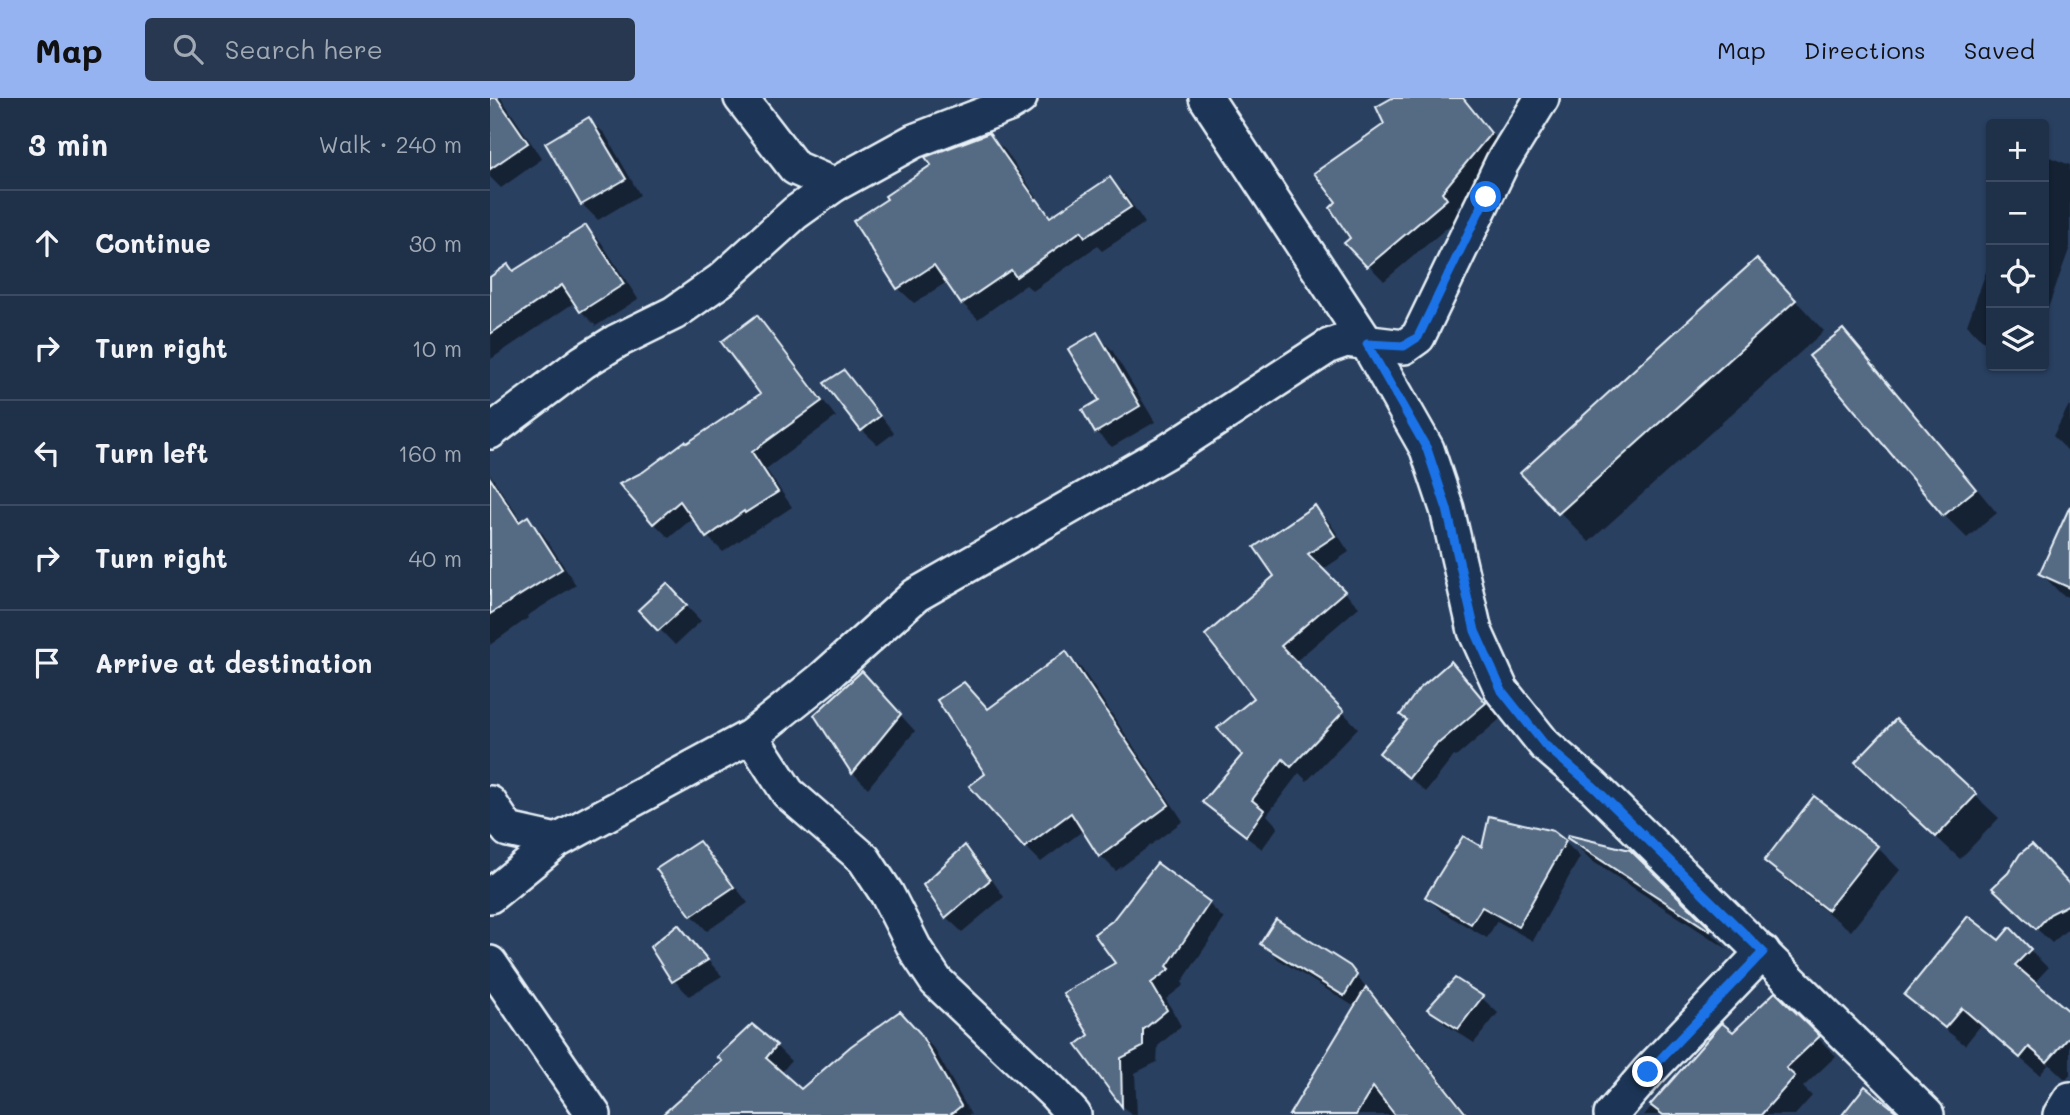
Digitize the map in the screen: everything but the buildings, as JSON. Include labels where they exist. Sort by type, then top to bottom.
[{"type":"street","points":[[741,98],[795,168],[834,185]]},
{"type":"street","points":[[493,424],[617,341],[674,313],[721,280],[795,213],[834,185],[914,141],[1020,98]]},
{"type":"street","points":[[1206,98],[1367,344],[1427,449],[1447,509],[1475,631],[1502,691],[1545,745],[1594,787],[1927,1115]]},
{"type":"street","points":[[493,894],[556,841],[751,736],[821,680],[916,595],[1171,449],[1329,345],[1346,340],[1404,346],[1418,337],[1502,163],[1542,98]]},
{"type":"street","points":[[795,168],[795,213]]},
{"type":"street","points":[[751,736],[788,793],[864,859],[936,981],[1054,1093],[1073,1115]]},
{"type":"street","points":[[490,803],[508,830],[556,841]]},
{"type":"street","points":[[493,894],[508,830]]},
{"type":"street","points":[[1611,1115],[1648,1072],[1763,952]]},
{"type":"street","points":[[490,963],[594,1115]]},
{"type":"street","points":[[2060,1115],[2070,1099]]},
{"type":"route","points":[[1486,197],[1418,337],[1404,346],[1367,344],[1427,449],[1447,509],[1475,631],[1502,691],[1545,745],[1594,787],[1763,952],[1648,1072]]}]
